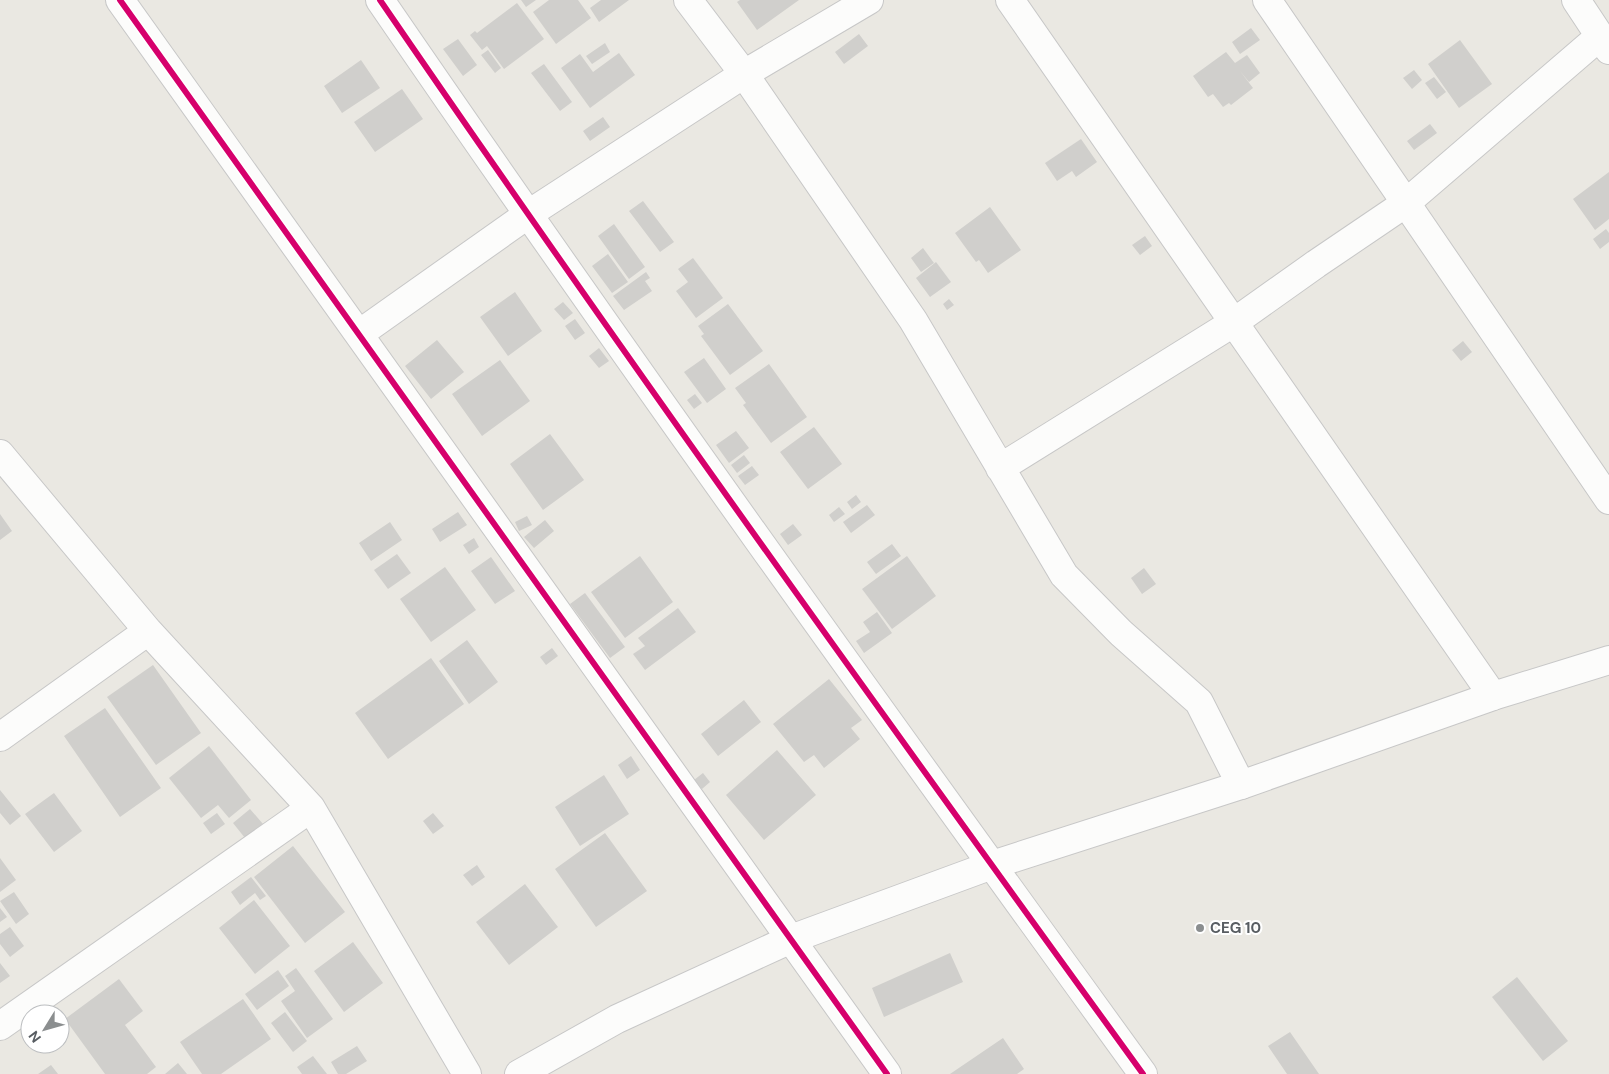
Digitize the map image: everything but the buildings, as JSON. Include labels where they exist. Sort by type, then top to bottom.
[{"type":"street","points":[[120,0],[887,1074]]},
{"type":"street","points":[[380,0],[527,214],[1143,1074]]},
{"type":"street","points":[[688,0],[744,74],[913,320],[1064,575],[1121,633],[1199,702],[1241,784]]},
{"type":"street","points":[[359,334],[527,214],[744,74],[869,0]]},
{"type":"street","points":[[1010,0],[1492,696]]},
{"type":"street","points":[[1267,0],[1609,500]]},
{"type":"street","points":[[1000,468],[1233,323],[1406,203],[1604,43],[1576,0]]},
{"type":"street","points":[[0,454],[148,631],[311,808],[467,1074]]},
{"type":"street","points":[[0,737],[148,631]]},
{"type":"street","points":[[519,1074],[618,1019],[791,940],[992,865],[1241,784],[1492,696],[1609,660]]},
{"type":"street","points":[[0,1026],[311,808]]},
{"type":"cycle path","points":[[120,0],[887,1074]]},
{"type":"cycle path","points":[[380,0],[662,405],[1143,1074]]},
{"type":"place","name":"CEG 10","points":[[1200,928]]}]
